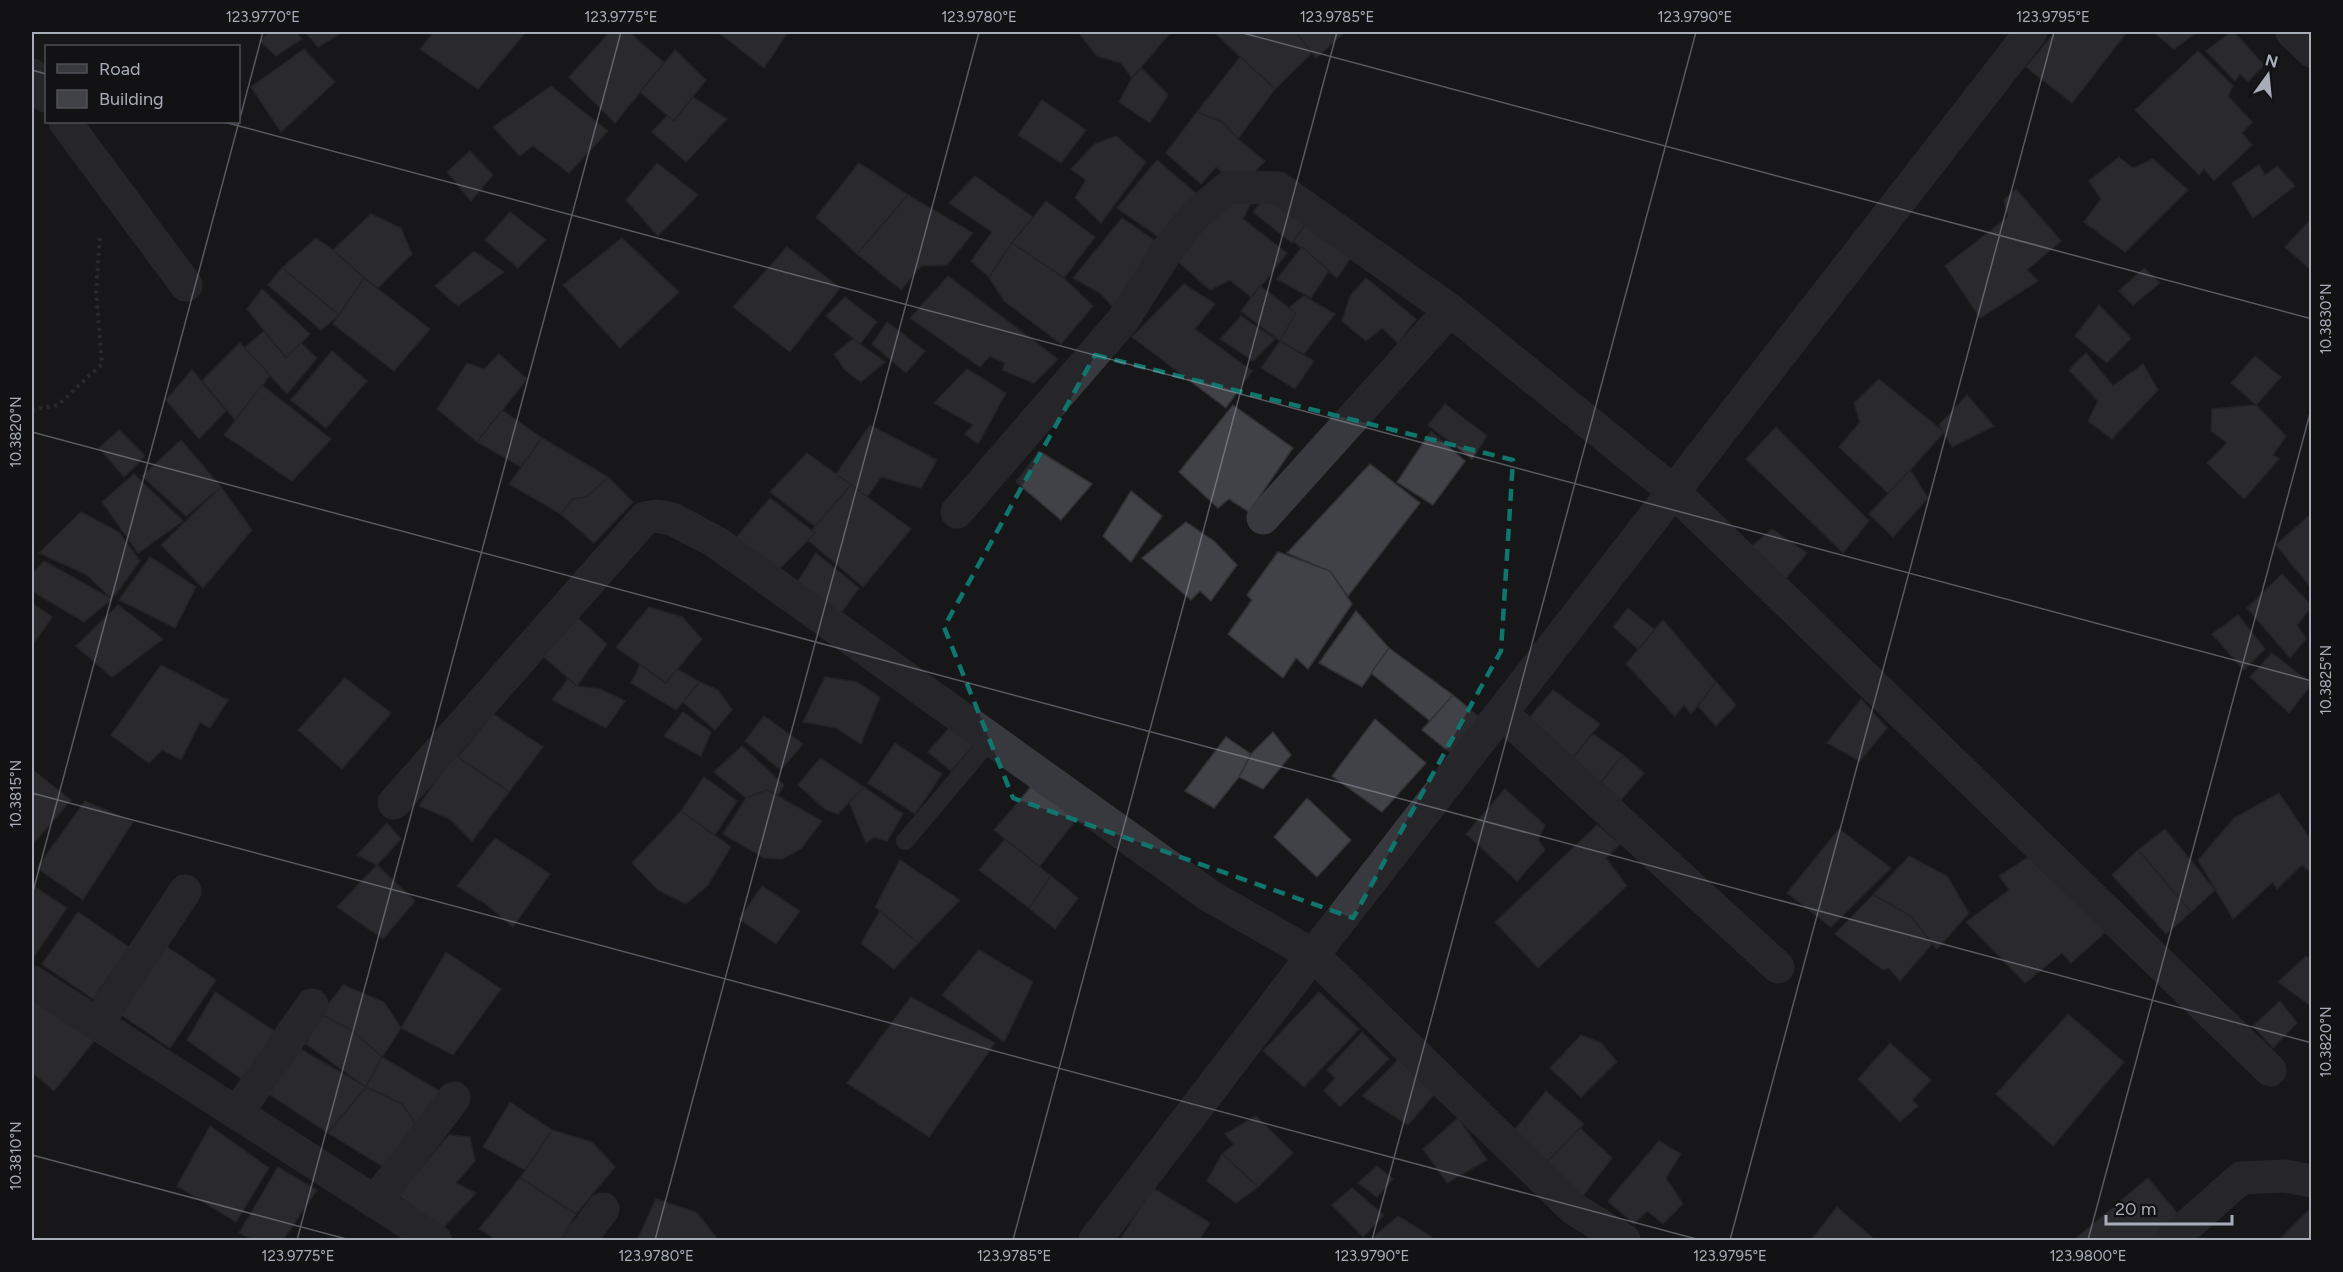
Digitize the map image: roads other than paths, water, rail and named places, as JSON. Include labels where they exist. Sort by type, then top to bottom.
[{"type":"street","points":[[1095,1240],[1313,955],[2031,32]]},
{"type":"street","points":[[2292,32],[2312,51]]},
{"type":"street","points":[[32,75],[45,94]]},
{"type":"street","points":[[66,123],[186,285]]},
{"type":"street","points":[[957,513],[1123,320],[1166,252],[1195,214],[1228,187],[1278,188],[1450,310],[1673,491],[2270,1070]]},
{"type":"street","points":[[1263,518],[1450,310]]},
{"type":"street","points":[[394,803],[645,518],[657,516],[672,519],[716,542],[1210,896],[1313,955],[1574,1209],[1624,1240]]},
{"type":"street","points":[[1502,713],[1778,967]]},
{"type":"street","points":[[97,1024],[184,891]]},
{"type":"street","points":[[32,982],[435,1240]]},
{"type":"street","points":[[237,1113],[312,1005]]},
{"type":"street","points":[[375,1202],[454,1098]]},
{"type":"street","points":[[2171,1240],[2241,1178],[2284,1176],[2312,1181]]},
{"type":"street","points":[[580,1240],[603,1209]]},
{"type":"lane","points":[[905,841],[992,738]]}]
